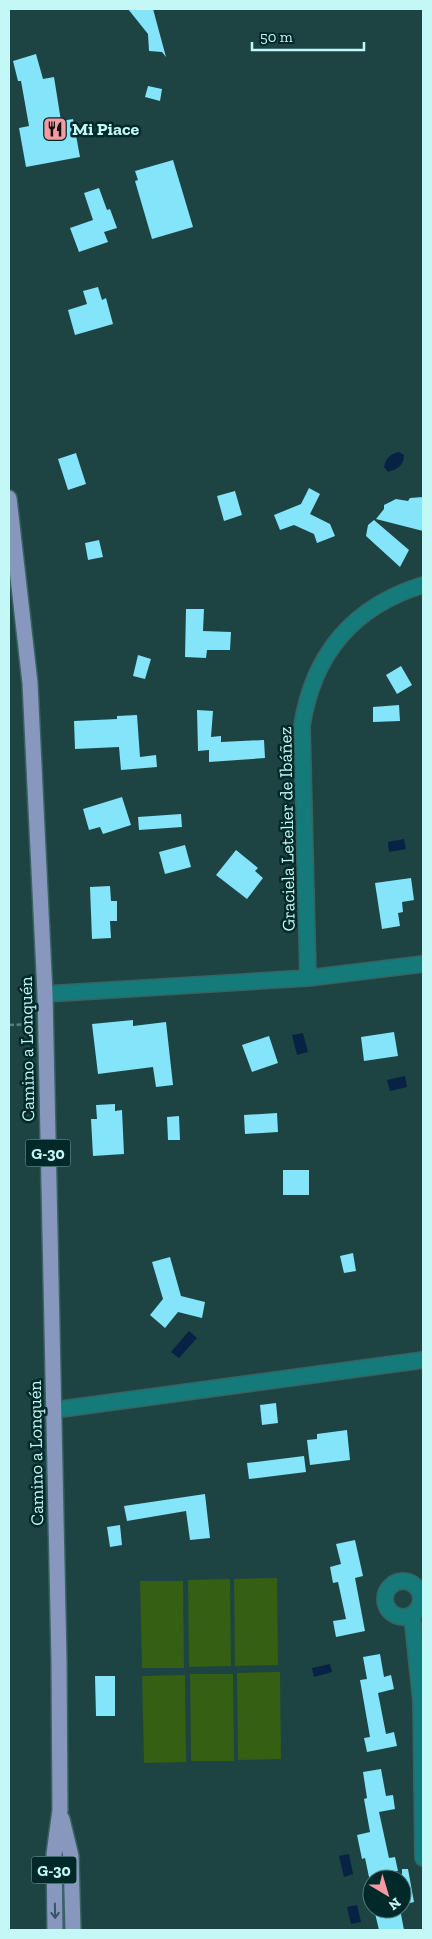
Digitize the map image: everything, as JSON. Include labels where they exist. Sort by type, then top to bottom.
[{"type":"main road","name":"Camino a Lonquén","points":[[9,498],[30,683],[46,1023],[60,1810],[54,1854],[55,1930]]},
{"type":"main road","name":"Camino a Lonquén","points":[[60,1810],[71,1856],[73,1930]]},
{"type":"street","name":"Graciela Letelier de Ibáñez","points":[[308,978],[302,726],[308,695],[325,658],[340,636],[352,623],[385,601],[423,585]]},
{"type":"street","points":[[45,994],[308,978],[423,964]]},
{"type":"street","points":[[54,1410],[423,1360]]},
{"type":"street","points":[[412,1615],[421,1701],[423,1858]]},
{"type":"path","points":[[9,1025],[46,1023]]},
{"type":"green space","points":[[277,1578],[278,1665],[235,1666],[234,1579]]},
{"type":"green space","points":[[230,1579],[231,1666],[189,1667],[188,1580]]},
{"type":"green space","points":[[140,1581],[183,1581],[184,1668],[142,1668]]},
{"type":"green space","points":[[280,1672],[281,1759],[238,1760],[237,1673]]},
{"type":"green space","points":[[190,1674],[233,1674],[234,1761],[191,1761]]},
{"type":"green space","points":[[185,1675],[186,1762],[144,1763],[142,1676]]},
{"type":"water","points":[[399,452],[404,455],[403,462],[397,468],[388,472],[384,467],[386,461],[391,455]]},
{"type":"water","points":[[404,839],[406,849],[389,852],[388,842]]},
{"type":"water","points":[[303,1033],[308,1052],[297,1055],[292,1035]]},
{"type":"water","points":[[405,1076],[407,1087],[390,1091],[387,1080]]},
{"type":"water","points":[[189,1331],[197,1338],[179,1358],[171,1352]]},
{"type":"water","points":[[330,1664],[332,1672],[314,1677],[312,1668]]},
{"type":"water","points":[[349,1854],[353,1874],[344,1877],[339,1856]]},
{"type":"water","points":[[357,1905],[361,1922],[351,1924],[347,1907]]},
{"type":"building","points":[[128,9],[153,9],[166,57],[162,52],[149,51],[148,34]]},
{"type":"building","points":[[36,54],[43,79],[54,77],[61,121],[73,119],[80,157],[26,167],[19,128],[29,126],[21,81],[18,81],[13,61]]},
{"type":"building","points":[[148,86],[162,89],[160,101],[145,97]]},
{"type":"building","points":[[173,160],[193,227],[152,239],[135,181],[138,180],[135,171]]},
{"type":"building","points":[[99,188],[107,210],[110,209],[117,228],[104,232],[108,242],[79,252],[70,228],[93,220],[84,193]]},
{"type":"building","points":[[98,287],[102,300],[106,298],[113,324],[75,335],[68,310],[87,304],[83,291]]},
{"type":"building","points":[[76,453],[86,484],[68,490],[58,459]]},
{"type":"building","points":[[309,488],[320,494],[310,514],[330,524],[335,536],[317,543],[314,534],[294,525],[280,530],[274,515],[301,504]]},
{"type":"building","points":[[235,491],[242,515],[224,521],[217,496]]},
{"type":"building","points":[[423,497],[423,531],[376,519],[384,509],[384,505],[396,499],[408,501],[410,498]]},
{"type":"building","points":[[374,520],[409,550],[400,567],[366,536],[368,525]]},
{"type":"building","points":[[99,540],[103,557],[88,560],[85,543]]},
{"type":"building","points":[[186,609],[204,609],[203,631],[231,632],[230,650],[207,650],[206,658],[185,657]]},
{"type":"building","points":[[138,655],[151,659],[145,679],[133,676]]},
{"type":"building","points":[[401,666],[412,685],[397,694],[386,675]]},
{"type":"building","points":[[399,705],[400,721],[373,722],[373,707]]},
{"type":"building","points":[[197,710],[213,711],[211,737],[221,736],[221,742],[264,740],[265,758],[209,762],[209,750],[198,751]]},
{"type":"building","points":[[137,715],[140,757],[156,755],[157,767],[121,770],[119,747],[75,749],[74,721],[117,719],[117,716]]},
{"type":"building","points":[[122,797],[131,825],[103,834],[100,827],[89,830],[83,809]]},
{"type":"building","points":[[181,814],[182,827],[139,830],[138,817]]},
{"type":"building","points":[[185,845],[191,867],[165,874],[159,852]]},
{"type":"building","points":[[236,850],[258,868],[255,871],[263,878],[247,899],[216,875]]},
{"type":"building","points":[[411,878],[414,900],[402,902],[403,912],[398,913],[400,926],[382,929],[375,883]]},
{"type":"building","points":[[110,886],[111,901],[117,901],[117,921],[110,921],[111,938],[92,939],[90,887]]},
{"type":"building","points":[[133,1020],[133,1026],[166,1022],[173,1085],[156,1087],[153,1067],[98,1074],[92,1024]]},
{"type":"building","points":[[394,1032],[398,1056],[364,1061],[361,1037]]},
{"type":"building","points":[[269,1036],[278,1063],[252,1072],[242,1045]]},
{"type":"building","points":[[115,1104],[115,1111],[122,1110],[124,1154],[93,1156],[91,1119],[97,1119],[96,1105]]},
{"type":"building","points":[[277,1113],[278,1132],[245,1134],[244,1115]]},
{"type":"building","points":[[179,1116],[180,1140],[168,1140],[167,1117]]},
{"type":"building","points":[[283,1170],[309,1170],[309,1195],[283,1195]]},
{"type":"building","points":[[353,1253],[356,1271],[344,1273],[340,1256]]},
{"type":"building","points":[[170,1257],[181,1296],[205,1302],[202,1318],[178,1312],[165,1328],[150,1315],[163,1299],[152,1262]]},
{"type":"building","points":[[276,1403],[278,1423],[262,1425],[260,1405]]},
{"type":"building","points":[[347,1430],[350,1460],[310,1465],[307,1440],[317,1439],[317,1434]]},
{"type":"building","points":[[304,1456],[306,1472],[249,1479],[247,1463]]},
{"type":"building","points":[[205,1494],[210,1538],[190,1540],[186,1511],[127,1521],[124,1506]]},
{"type":"building","points":[[120,1525],[122,1545],[110,1547],[107,1527]]},
{"type":"building","points":[[355,1540],[363,1576],[355,1578],[365,1631],[336,1637],[333,1621],[346,1619],[338,1582],[333,1583],[330,1567],[341,1564],[336,1544]]},
{"type":"building","points":[[380,1654],[384,1677],[391,1675],[394,1689],[378,1693],[386,1734],[394,1732],[397,1746],[367,1752],[364,1738],[370,1737],[360,1680],[367,1679],[363,1657]]},
{"type":"building","points":[[95,1676],[115,1676],[115,1716],[96,1716]]},
{"type":"building","points":[[381,1769],[386,1796],[393,1795],[395,1809],[379,1812],[389,1858],[395,1857],[398,1869],[367,1869],[365,1858],[362,1859],[357,1835],[370,1832],[364,1799],[367,1798],[363,1772]]},
{"type":"building","points":[[376,1919],[402,1919],[404,1930],[379,1930]]},
{"type":"place","name":"Mi Piace","points":[[55,129]]}]
